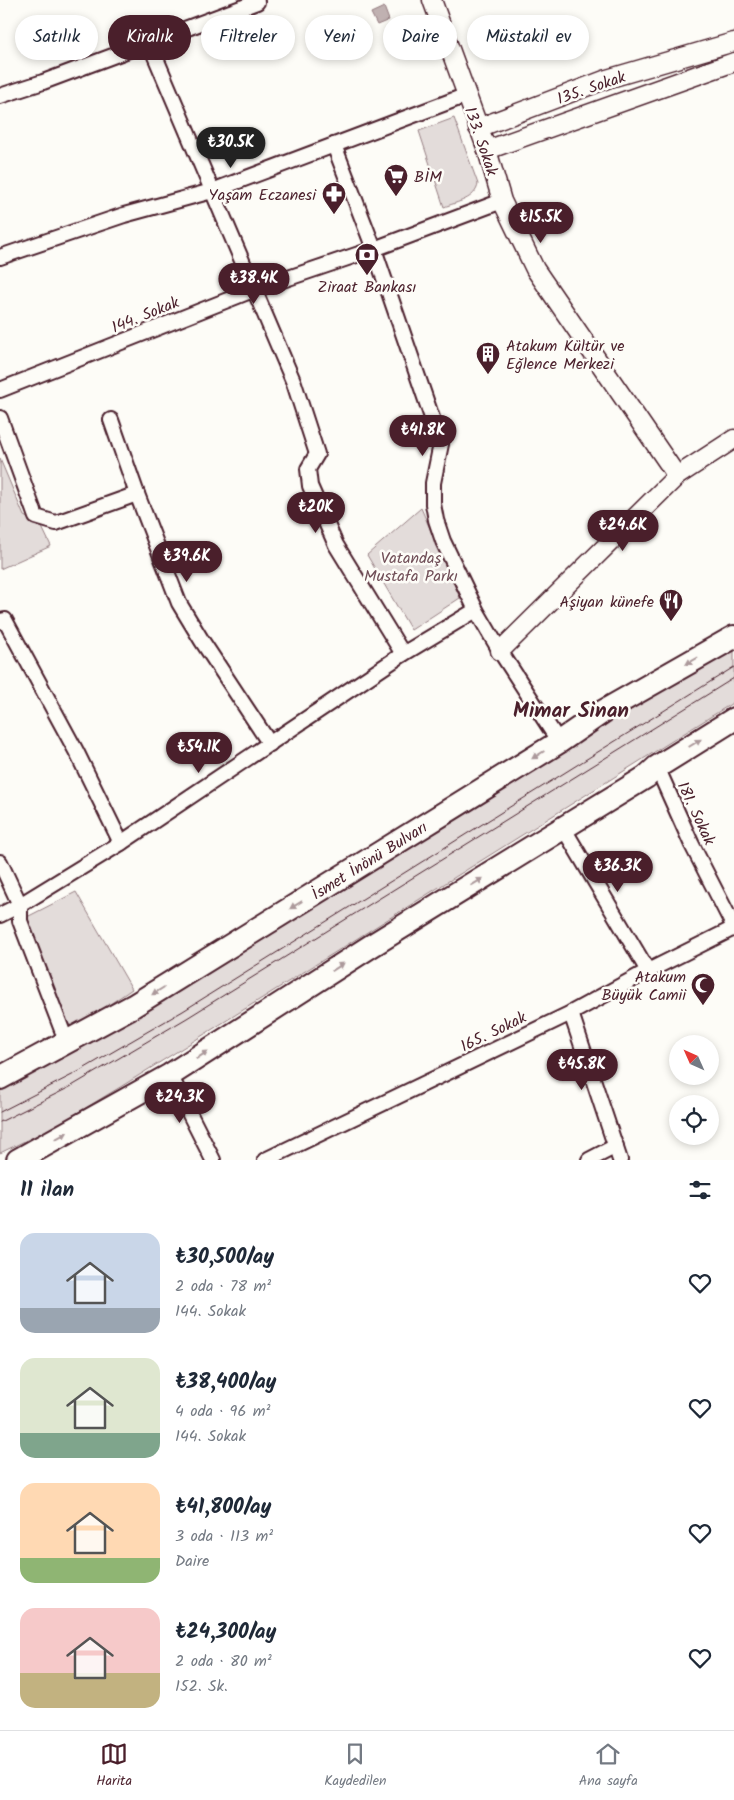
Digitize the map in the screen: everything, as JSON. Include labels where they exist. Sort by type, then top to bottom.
[{"type":"main road","name":"İsmet İnönü Bulvarı","points":[[0,1078],[133,1006],[559,742],[604,711],[734,637]]},
{"type":"main road","points":[[18,1160],[170,1075],[371,946],[564,829],[646,777],[657,767],[734,719]]},
{"type":"street","points":[[191,26],[257,2],[256,0]]},
{"type":"street","name":"133. Sokak","points":[[432,0],[445,31],[487,150],[502,201],[536,269],[677,476]]},
{"type":"street","name":"135. Sokak","points":[[478,128],[607,79],[734,42]]},
{"type":"street","points":[[0,96],[108,57]]},
{"type":"street","points":[[157,60],[294,383],[317,454],[308,470],[310,486],[336,544],[403,654]]},
{"type":"street","name":"135. Sokak","points":[[487,150],[734,62]]},
{"type":"street","points":[[0,257],[124,215],[212,192],[466,95]]},
{"type":"street","points":[[334,144],[374,249],[441,444],[433,483],[433,504],[443,541],[476,610],[500,651],[559,742]]},
{"type":"street","name":"144. Sokak","points":[[0,390],[253,290],[374,249],[502,201]]},
{"type":"street","points":[[0,418],[36,517],[56,523],[137,494]]},
{"type":"street","points":[[112,420],[137,494],[179,603],[270,744]]},
{"type":"street","points":[[500,651],[677,476],[734,439]]},
{"type":"street","points":[[0,915],[20,905],[121,843],[403,654],[476,610]]},
{"type":"street","points":[[0,621],[5,620],[76,750],[121,843]]},
{"type":"street","name":"181. Sokak","points":[[657,767],[692,845],[734,927]]},
{"type":"street","points":[[564,829],[648,971]]},
{"type":"street","points":[[0,862],[20,905],[20,920],[67,1043]]},
{"type":"street","name":"165. Sokak","points":[[264,1160],[571,1013],[734,927]]},
{"type":"street","points":[[571,1013],[620,1160]]},
{"type":"street","points":[[170,1075],[213,1160]]},
{"type":"street","points":[[589,1160],[616,1146]]},
{"type":"green space","points":[[454,118],[478,184],[470,197],[444,207],[419,131]]},
{"type":"green space","points":[[0,459],[24,516],[41,525],[51,546],[0,569]]},
{"type":"green space","name":"Vatandaş Mustafa Parkı","points":[[421,508],[460,598],[411,630],[367,555]]},
{"type":"green space","points":[[734,639],[734,702],[122,1086],[54,1127],[0,1153],[0,1087]]},
{"type":"green space","points":[[76,892],[132,989],[78,1026],[72,1026],[66,1022],[27,917]]},
{"type":"shaded area","points":[[384,7],[387,15],[383,15],[383,22],[377,25],[371,13]]},
{"type":"tram line","points":[[0,1112],[78,1072],[183,1011],[734,667]]},
{"type":"tram line","points":[[0,1122],[70,1087],[187,1018],[734,678]]},
{"type":"place","name":"BİM","points":[[396,197]]},
{"type":"place","name":"Yaşam Eczanesi","points":[[334,215]]},
{"type":"place","name":"Ziraat Bankası","points":[[367,276]]},
{"type":"place","name":"Atakum Kültür ve Eğlence Merkezi","points":[[488,375]]},
{"type":"place","name":"Aşiyan künefe","points":[[671,622]]},
{"type":"place","name":"Atakum Büyük Camii","points":[[703,1006]]},
{"type":"district","name":"Mimar Sinan","points":[[571,710]]}]
